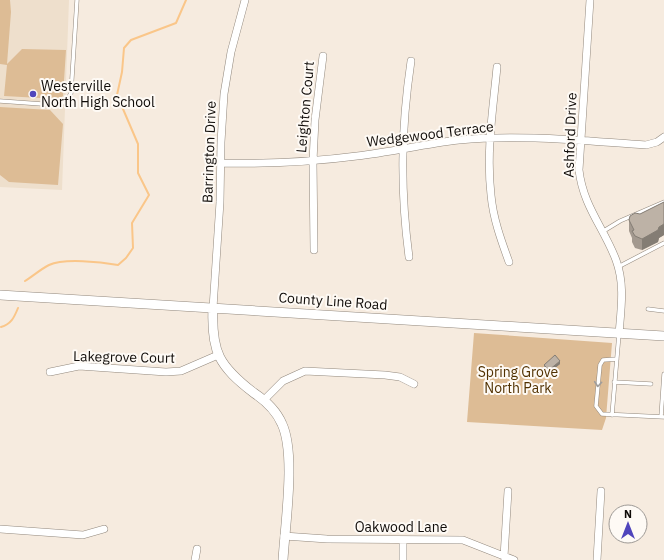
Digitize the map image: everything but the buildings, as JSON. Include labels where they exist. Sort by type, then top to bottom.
[{"type":"main road","name":"County Line Road","points":[[0,295],[664,336]]},
{"type":"main road","points":[[213,308],[212,332],[218,355],[229,373],[264,400],[276,412],[282,423],[289,450],[283,560]]},
{"type":"street","name":"Barrington Drive","points":[[213,308],[221,163],[222,112],[226,80],[236,29],[245,0]]},
{"type":"street","name":"Ashford Drive","points":[[590,0],[580,141],[581,183],[584,196],[618,267],[622,289],[619,334]]},
{"type":"street","name":"Leighton Court","points":[[314,250],[313,162],[316,112],[323,56]]},
{"type":"street","points":[[409,257],[402,203],[404,118],[410,61]]},
{"type":"street","points":[[497,67],[490,138],[491,194],[496,225],[510,262]]},
{"type":"street","name":"Wedgewood Terrace","points":[[221,163],[313,162],[458,140],[490,138],[528,137],[646,145],[656,142],[664,137]]},
{"type":"street","name":"Lakegrove Court","points":[[50,372],[79,366],[166,372],[181,370],[218,355]]},
{"type":"street","points":[[264,400],[283,381],[305,371],[385,374],[400,377],[414,384]]},
{"type":"street","points":[[504,557],[508,491]]},
{"type":"street","points":[[597,560],[601,491]]},
{"type":"street","points":[[0,529],[83,535],[104,529]]},
{"type":"street","name":"Oakwood Lane","points":[[284,536],[403,540],[463,540],[514,560]]},
{"type":"street","points":[[403,540],[403,560]]},
{"type":"street","points":[[195,560],[197,549]]},
{"type":"lane","points":[[0,100],[56,105],[61,104],[68,99],[71,93],[77,0]]},
{"type":"lane","points":[[602,232],[620,221],[664,202]]},
{"type":"lane","points":[[618,267],[664,243]]},
{"type":"lane","points":[[648,310],[664,310]]},
{"type":"lane","points":[[612,415],[619,334]]},
{"type":"lane","points":[[617,359],[603,360],[600,365],[596,406],[602,414],[663,417],[664,374]]},
{"type":"lane","points":[[614,382],[651,384]]},
{"type":"shaded area","name":"Westerville North High School","points":[[0,0],[69,0],[62,190],[0,187]]},
{"type":"green space","points":[[0,0],[10,0],[11,12],[7,64],[22,49],[66,50],[63,96],[58,99],[4,96],[7,65],[0,64]]},
{"type":"green space","points":[[0,107],[50,110],[63,124],[58,185],[9,182],[0,175]]},
{"type":"green space","name":"Spring Grove North Park","points":[[474,333],[612,343],[606,418],[602,430],[467,422]]},
{"type":"waterway","points":[[25,281],[49,265],[56,263],[83,261],[118,265],[126,258],[133,248],[132,223],[149,195],[138,173],[138,144],[117,95],[122,72],[124,48],[131,40],[176,23],[186,0]]},
{"type":"waterway","points":[[1,327],[12,320],[18,308]]},
{"type":"place","name":"Westerville North High School","points":[[33,94]]}]
